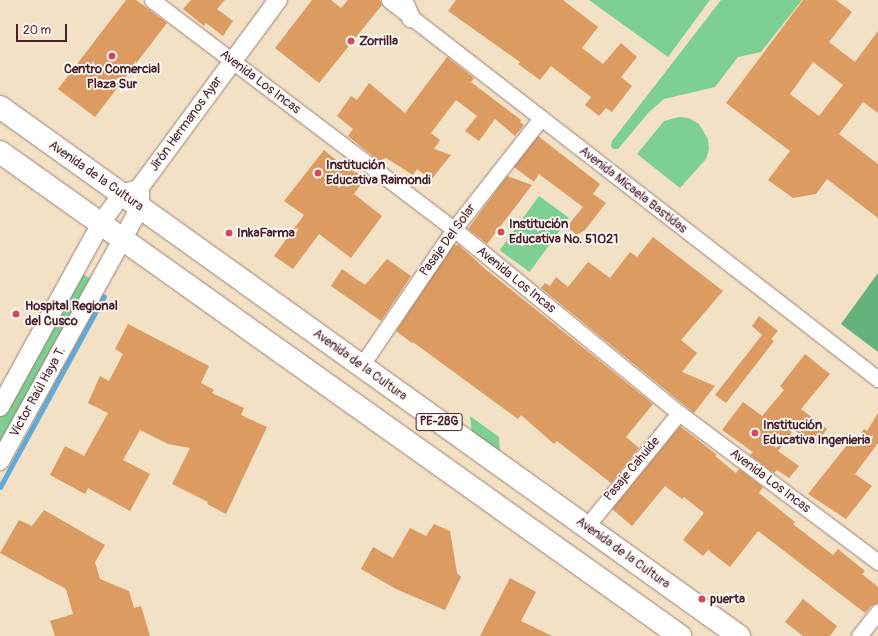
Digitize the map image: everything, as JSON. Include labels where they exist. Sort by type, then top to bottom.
[{"type":"highway","name":"Avenida de la Cultura","points":[[0,107],[134,196],[362,366],[739,636]]},
{"type":"highway","points":[[0,152],[101,223]]},
{"type":"highway","name":"PE-28G","points":[[101,223],[680,636]]},
{"type":"street","name":"Avenida Los Incas","points":[[152,0],[454,229],[679,413],[878,562]]},
{"type":"street","name":"Jirón Hermanos Ayar","points":[[134,196],[278,0]]},
{"type":"street","name":"Avenida Micaela Bastidas","points":[[389,0],[878,379]]},
{"type":"street","points":[[403,0],[411,18]]},
{"type":"street","name":"Pasaje Del Solar","points":[[362,366],[454,229],[541,118]]},
{"type":"street","name":"Victor Raúl Haya T.","points":[[0,407],[101,223],[134,196]]},
{"type":"street","name":"Victor Raúl Haya T.","points":[[0,461],[122,238],[134,196]]},
{"type":"street","name":"Pasaje Cahuide","points":[[586,527],[679,413]]},
{"type":"street","points":[[859,636],[878,612]]},
{"type":"green space","points":[[589,0],[710,0],[668,57]]},
{"type":"green space","points":[[721,0],[802,0],[761,52],[738,57],[715,87],[664,99],[649,112],[618,149],[613,149],[611,146],[612,141]]},
{"type":"green space","points":[[679,117],[689,118],[699,124],[708,139],[709,149],[706,159],[680,188],[637,154],[664,121]]},
{"type":"green space","points":[[539,196],[569,218],[530,272],[500,250]]},
{"type":"green space","points":[[81,273],[90,278],[0,446],[0,418]]},
{"type":"green space","points":[[878,273],[878,352],[841,324]]},
{"type":"green space","points":[[470,416],[499,437],[500,453],[472,433]]},
{"type":"building","name":"Centro Comercial Plaza Sur","points":[[126,0],[136,0],[167,23],[95,117],[58,89]]},
{"type":"building","points":[[191,0],[225,0],[217,9],[233,21],[223,36],[206,23],[204,26],[183,9]]},
{"type":"building","points":[[312,0],[331,0],[341,8],[348,0],[380,0],[382,5],[319,83],[275,48]]},
{"type":"building","points":[[456,0],[563,0],[598,27],[582,48],[603,64],[621,43],[637,57],[621,77],[632,86],[612,112],[606,108],[599,116],[585,105],[591,97],[551,66],[540,80],[518,64],[520,62],[448,11]]},
{"type":"building","points":[[803,0],[836,0],[852,12],[829,42],[855,62],[878,31],[878,113],[863,102],[839,134],[878,164],[878,218],[827,179],[816,194],[793,198],[768,180],[790,151],[726,103]],"holes":[[[813,62],[843,85],[819,116],[790,94]]]},
{"type":"building","points":[[447,57],[474,78],[471,82],[521,120],[520,122],[524,125],[515,136],[495,119],[479,141],[465,131],[477,116],[456,100],[431,133],[440,140],[434,149],[451,155],[431,180],[417,169],[413,175],[386,158],[379,161],[348,136],[353,129],[337,116],[351,96],[357,100],[369,83],[405,113]]},
{"type":"building","points":[[538,136],[600,184],[593,194],[606,203],[585,230],[577,235],[570,229],[569,224],[583,207],[539,174],[534,182],[514,167]]},
{"type":"building","points":[[324,150],[341,164],[345,158],[361,170],[356,172],[365,179],[354,194],[382,216],[351,258],[319,234],[293,269],[274,256],[304,215],[284,201]]},
{"type":"building","points":[[507,176],[532,185],[487,244],[468,229]]},
{"type":"building","points":[[653,237],[723,291],[681,340],[697,353],[682,372],[715,386],[694,413],[541,288],[545,283],[550,286],[556,277],[568,287],[588,262],[610,278],[630,252],[637,257]]},
{"type":"building","points":[[454,244],[456,246],[458,244],[484,268],[653,404],[626,437],[639,448],[611,483],[557,441],[554,444],[521,415],[518,419],[396,331]]},
{"type":"building","points":[[387,259],[411,276],[381,321],[331,286],[342,269],[365,285]]},
{"type":"building","points":[[759,316],[778,331],[771,339],[774,341],[726,403],[715,395],[762,335],[752,326]]},
{"type":"building","points":[[128,324],[209,366],[201,383],[214,390],[212,393],[244,408],[241,415],[267,427],[226,514],[207,504],[208,502],[172,484],[190,448],[168,444],[140,430],[123,460],[150,474],[130,511],[88,488],[85,494],[50,475],[65,446],[84,456],[108,413],[88,403],[100,376],[109,381],[123,354],[115,349]]},
{"type":"building","points":[[805,354],[830,374],[801,409],[827,429],[815,445],[794,430],[778,451],[799,466],[789,478],[777,470],[774,473],[750,455],[753,452],[722,430],[743,402],[762,416],[784,390],[780,386]]},
{"type":"building","points":[[878,413],[878,443],[855,474],[872,486],[846,519],[808,494],[855,435],[858,437],[864,429],[867,431]]},
{"type":"building","points":[[680,426],[717,455],[715,456],[736,473],[739,469],[763,487],[759,493],[795,522],[793,524],[833,555],[838,549],[865,571],[862,574],[878,587],[878,603],[871,606],[865,613],[758,531],[730,567],[708,550],[703,556],[683,540],[704,513],[684,497],[682,499],[665,486],[632,526],[612,509]]},
{"type":"building","points":[[44,510],[105,545],[95,562],[100,579],[129,591],[134,608],[141,606],[150,636],[55,636],[50,621],[73,614],[66,589],[0,553],[19,520],[32,526]]},
{"type":"building","points":[[434,524],[450,531],[457,573],[461,577],[445,610],[396,589],[361,569],[373,547],[393,558],[410,528],[426,536]]},
{"type":"building","points":[[510,578],[536,592],[521,621],[552,636],[480,636]]},
{"type":"building","points":[[803,599],[837,626],[830,636],[803,636],[785,622]]},
{"type":"waterway","points":[[0,487],[104,296]]},
{"type":"place","name":"Zorrilla","points":[[351,41]]},
{"type":"place","name":"Centro Comercial Plaza Sur","points":[[112,56]]},
{"type":"place","name":"Institución Educativa Raimondi","points":[[318,173]]},
{"type":"place","name":"Institución Educativa No. 51021","points":[[501,232]]},
{"type":"place","name":"InkaFarma","points":[[229,233]]},
{"type":"place","name":"Hospital Regional del Cusco","points":[[16,314]]},
{"type":"place","name":"Institución Educativa Ingenieria","points":[[755,433]]},
{"type":"place","name":"puerta","points":[[702,599]]}]
